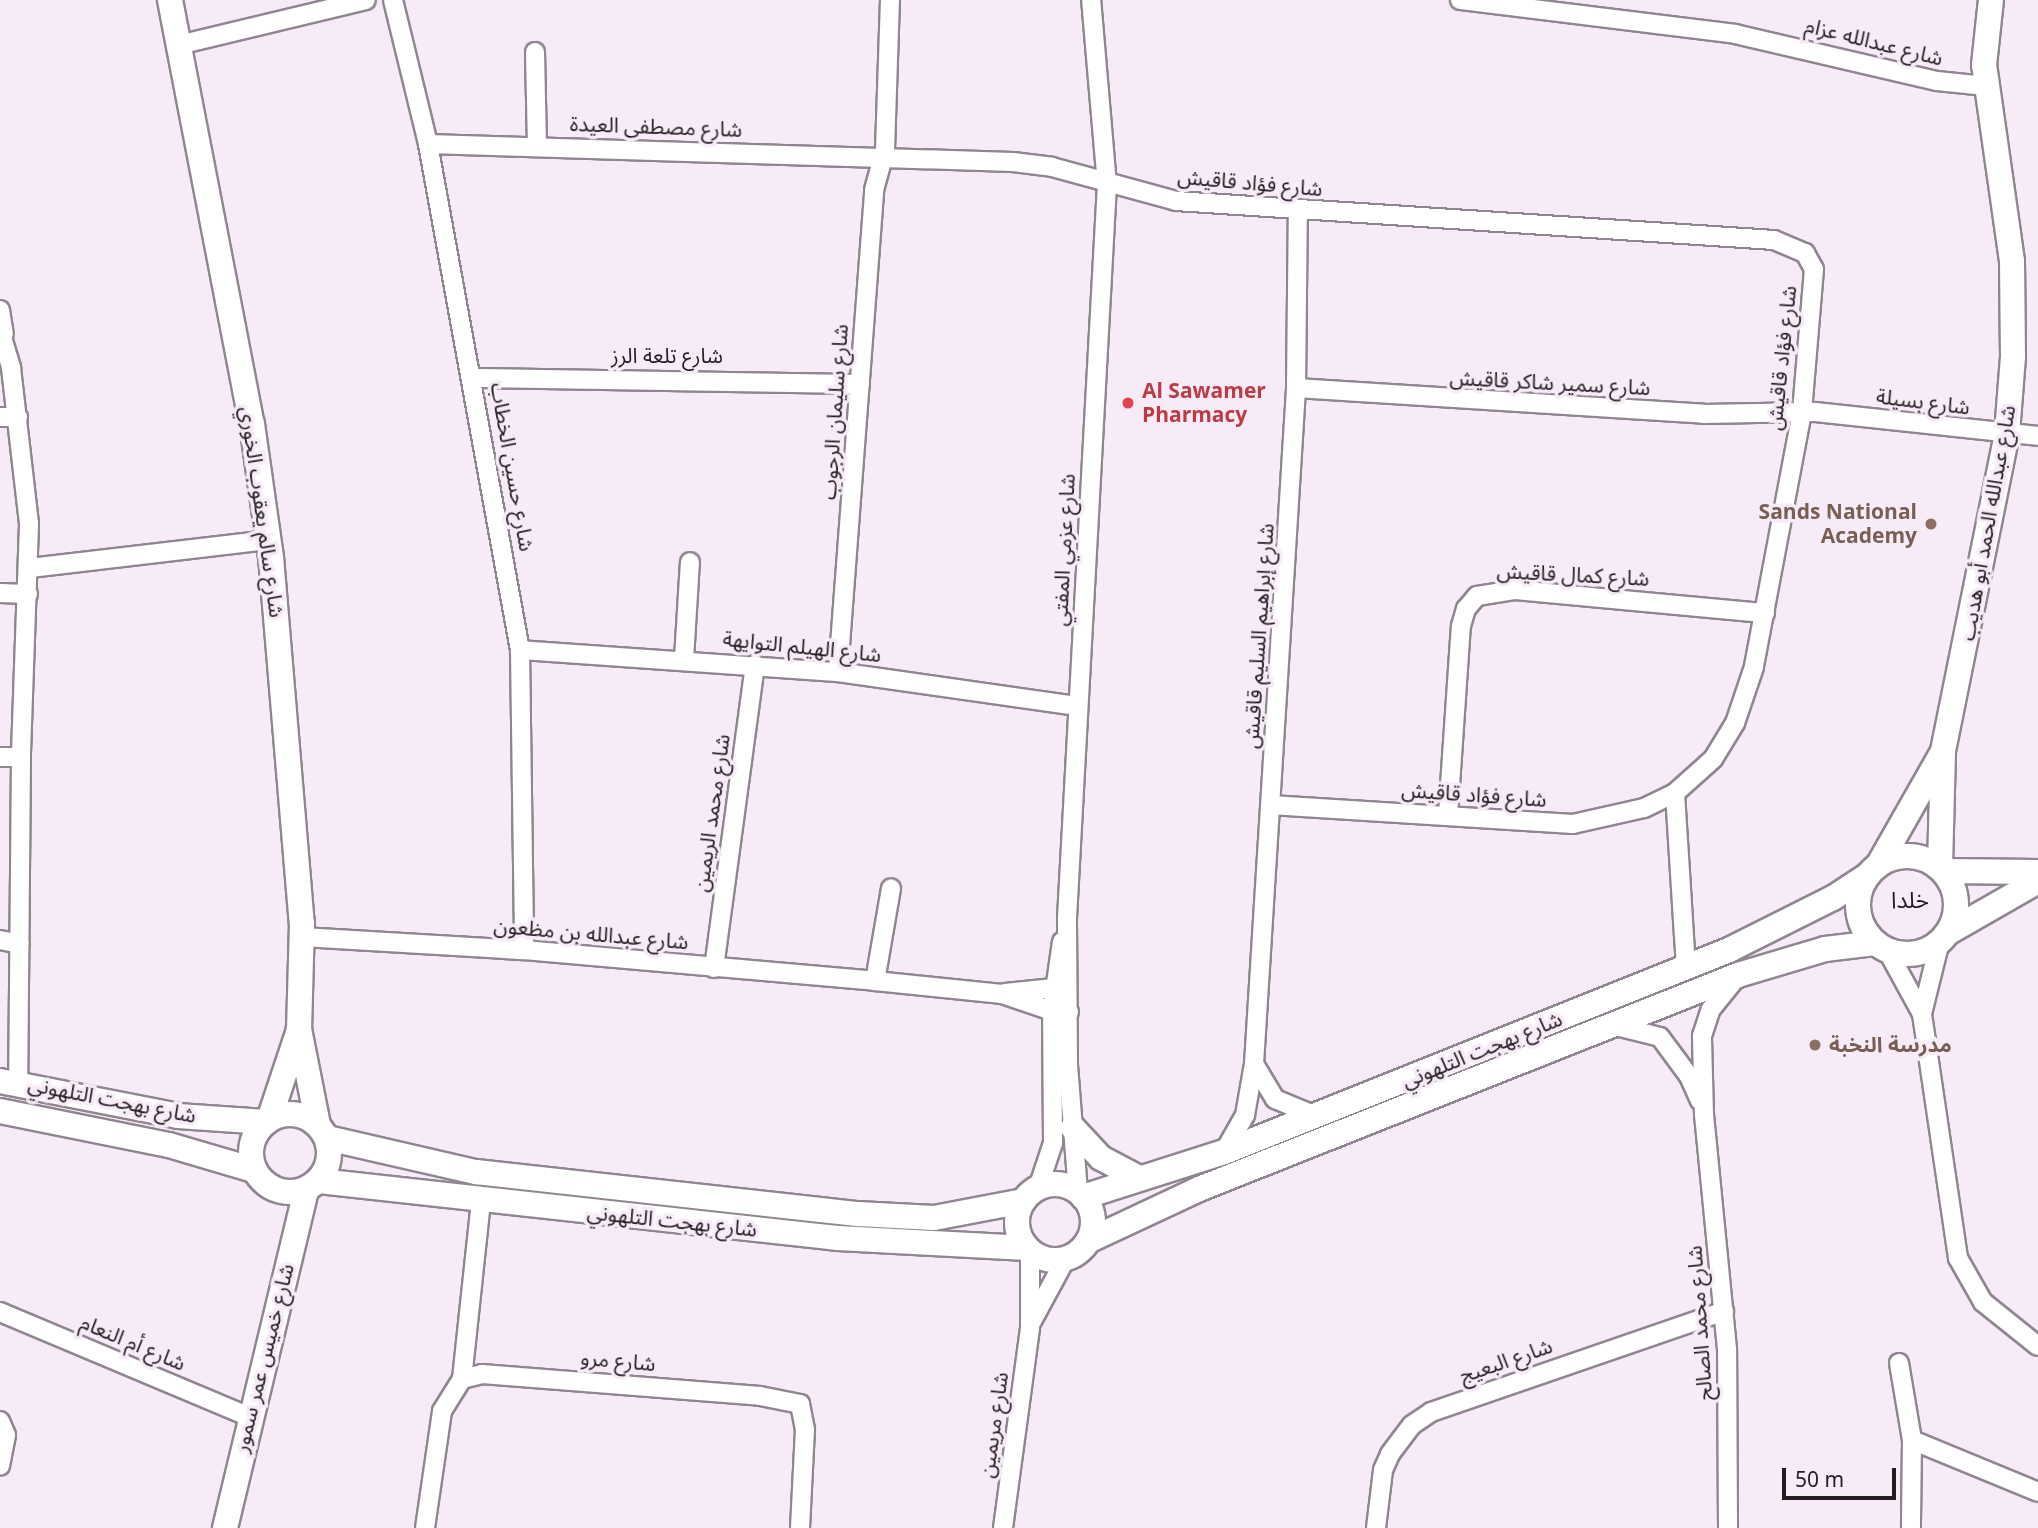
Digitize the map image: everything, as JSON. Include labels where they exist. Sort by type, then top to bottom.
[{"type":"street","name":"شارع سالم يعقوب الخوري","points":[[170,0],[269,540],[302,937],[299,1029],[323,1131]]},
{"type":"street","points":[[180,44],[366,0]]},
{"type":"street","name":"شارع حسين الخطاب","points":[[393,0],[428,144],[473,378],[520,650],[524,950]]},
{"type":"street","name":"شارع سليمان الرجوب","points":[[838,672],[874,190],[883,157],[890,0]]},
{"type":"street","name":"شارع عزمي المفتي","points":[[1030,1194],[1049,1164],[1054,1128],[1107,185],[1091,0]]},
{"type":"street","name":"شارع عبدالله عزام","points":[[1460,0],[1574,6],[1781,42],[1937,81],[1986,86]]},
{"type":"street","name":"شارع عبدالله الحمد أبو هديب","points":[[1942,869],[1943,751],[2007,433],[2013,357],[2012,261],[1986,86],[1991,0]]},
{"type":"street","points":[[535,52],[537,147]]},
{"type":"street","name":"شارع مصطفى العيدة","points":[[428,144],[883,157]]},
{"type":"street","name":"شارع فؤاد قاقيش","points":[[883,157],[1052,167],[1107,185],[1175,201],[1788,243],[1805,253],[1814,269],[1802,412],[1765,613],[1747,691],[1727,740],[1713,759],[1675,793],[1623,815],[1573,824],[1271,805]]},
{"type":"street","name":"شارع إبراهيم السليم قاقيش","points":[[1224,1152],[1245,1115],[1254,1063],[1296,388],[1298,210]]},
{"type":"street","points":[[0,310],[9,417],[30,568],[21,757],[20,944],[9,1082]]},
{"type":"street","name":"شارع تلعة الرز","points":[[473,378],[860,384]]},
{"type":"street","name":"شارع سمير شاكر قاقيش","points":[[1296,388],[1704,414],[1802,412]]},
{"type":"street","name":"شارع بسيلة","points":[[1802,412],[2038,436]]},
{"type":"street","points":[[30,568],[269,540]]},
{"type":"street","points":[[684,659],[690,562]]},
{"type":"street","name":"شارع كمال قاقيش","points":[[1448,815],[1461,626],[1466,608],[1477,596],[1516,590],[1765,613]]},
{"type":"street","points":[[0,593],[28,594]]},
{"type":"street","name":"شارع الهيلم التوايهة","points":[[520,650],[684,659],[838,672],[1078,705]]},
{"type":"street","name":"شارع محمد الريمين","points":[[714,968],[755,665]]},
{"type":"street","name":"شارع عبدالله الحمد أبو هديب","points":[[1873,869],[1943,751]]},
{"type":"street","points":[[0,757],[21,757]]},
{"type":"street","points":[[1675,793],[1686,967]]},
{"type":"street","points":[[2038,872],[1942,869],[1910,855],[1873,869],[1857,903],[1862,925],[1881,946],[1922,1014],[1958,1258],[1983,1302],[2038,1346]]},
{"type":"street","name":"شارع بهجت التلهوني","points":[[1081,1194],[1224,1152],[1686,967],[1776,929],[1873,869]]},
{"type":"street","points":[[1922,1014],[1957,900],[1942,869]]},
{"type":"street","points":[[1881,946],[1915,953],[2038,881]]},
{"type":"street","points":[[875,981],[891,888]]},
{"type":"street","name":"شارع عبدالله بن مظعون","points":[[302,937],[524,950],[875,981],[1002,994],[1060,1011]]},
{"type":"street","points":[[0,940],[20,944]]},
{"type":"street","name":"شارع بهجت التلهوني","points":[[1087,1241],[1199,1189],[1606,1025],[1738,975],[1825,949],[1881,946]]},
{"type":"street","name":"شارع محمد الصالح","points":[[1728,1528],[1724,1311],[1704,1115],[1705,1022],[1738,975]]},
{"type":"street","name":"شارع عبدالله بن مظعون","points":[[1002,994],[1061,987]]},
{"type":"street","name":"شارع عزمي المفتي","points":[[1060,1011],[1081,1194]]},
{"type":"street","name":"شارع محمد الصالح","points":[[1606,1025],[1660,1037],[1689,1076],[1704,1115]]},
{"type":"street","name":"شارع سالم يعقوب الخوري","points":[[267,1121],[299,1029]]},
{"type":"street","points":[[1254,1063],[1275,1099],[1317,1116]]},
{"type":"street","name":"شارع بهجت التلهوني","points":[[9,1082],[151,1112],[267,1121]]},
{"type":"street","name":"شارع بهجت التلهوني","points":[[1,1113],[169,1145],[254,1170]]},
{"type":"street","points":[[289,1114],[323,1131],[329,1160],[312,1185],[276,1190],[254,1170],[251,1144],[267,1121],[289,1114]]},
{"type":"street","points":[[1073,1128],[1101,1158],[1139,1178]]},
{"type":"street","name":"شارع بهجت التلهوني","points":[[323,1131],[476,1172],[858,1214],[934,1217],[1030,1194]]},
{"type":"street","points":[[1059,1184],[1081,1194],[1093,1218],[1087,1241],[1066,1258],[1047,1259],[1028,1249],[1017,1225],[1030,1194],[1059,1184]]},
{"type":"street","name":"شارع بهجت التلهوني","points":[[312,1185],[838,1238],[1028,1249]]},
{"type":"street","name":"شارع خميس عمر سمور","points":[[225,1528],[248,1416],[312,1185]]},
{"type":"street","points":[[425,1528],[442,1411],[462,1379],[481,1200]]},
{"type":"street","name":"شارع مريمين","points":[[1003,1528],[1030,1327],[1028,1249]]},
{"type":"street","name":"شارع مريمين","points":[[1030,1327],[1066,1258]]},
{"type":"street","name":"شارع البعيج","points":[[1376,1528],[1380,1483],[1390,1454],[1412,1425],[1431,1412],[1724,1311]]},
{"type":"street","name":"شارع أم النعام","points":[[0,1312],[248,1416]]},
{"type":"street","points":[[1899,1363],[1912,1440],[1911,1528]]},
{"type":"street","name":"شارع مرو","points":[[462,1379],[503,1374],[760,1395],[800,1404],[805,1429],[800,1528]]},
{"type":"street","points":[[0,1420],[6,1435],[0,1465]]},
{"type":"street","points":[[1912,1440],[2038,1492]]},
{"type":"place","name":"Al Sawamer Pharmacy","points":[[1128,403]]},
{"type":"place","name":"Sands National Academy","points":[[1931,524]]},
{"type":"place","name":"مدرسة النخبة","points":[[1815,1045]]},
{"type":"district","name":"خلدا","points":[[1910,901]]}]
